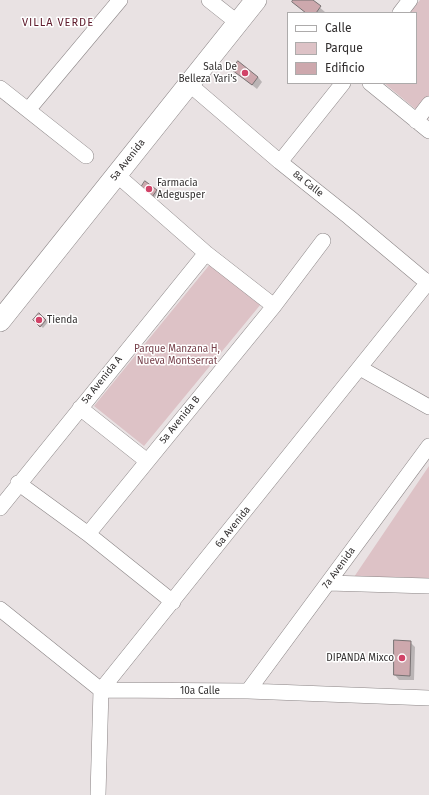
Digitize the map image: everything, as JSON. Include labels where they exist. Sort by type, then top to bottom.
[{"type":"main road","name":"5a Avenida","points":[[0,320],[256,0]]},
{"type":"street","points":[[28,110],[120,0]]},
{"type":"street","points":[[209,0],[238,22]]},
{"type":"street","points":[[401,12],[410,0]]},
{"type":"street","name":"8a Calle","points":[[189,84],[280,162],[350,217],[429,283]]},
{"type":"street","points":[[280,162],[342,84]]},
{"type":"street","points":[[371,84],[429,131]]},
{"type":"street","points":[[0,88],[86,156]]},
{"type":"street","points":[[416,121],[429,104]]},
{"type":"street","points":[[117,175],[206,253],[274,306]]},
{"type":"street","name":"5a Avenida B","points":[[88,534],[274,306],[323,241]]},
{"type":"street","name":"5a Avenida A","points":[[0,508],[18,483],[206,253]]},
{"type":"street","name":"6a Avenida","points":[[101,690],[429,283]]},
{"type":"street","points":[[360,368],[429,407]]},
{"type":"street","points":[[80,408],[147,461]]},
{"type":"street","name":"7a Avenida","points":[[248,691],[429,446]]},
{"type":"street","points":[[18,483],[88,534],[173,602]]},
{"type":"street","points":[[328,584],[429,586]]},
{"type":"street","points":[[0,609],[101,690],[98,795]]},
{"type":"street","name":"10a Calle","points":[[101,690],[248,691],[429,698]]},
{"type":"green space","points":[[420,0],[429,0],[429,98],[419,112],[385,84],[417,84],[417,12],[411,12]]},
{"type":"green space","name":"Parque Manzana H, Nueva Montserrat","points":[[211,263],[261,304],[144,446],[94,406]]},
{"type":"green space","points":[[429,466],[429,578],[354,577]]},
{"type":"building","points":[[293,0],[313,0],[321,6],[317,12],[305,12],[292,2]]},
{"type":"building","name":"Sala De Belleza Yari's","points":[[238,61],[258,77],[252,85],[232,70]]},
{"type":"building","name":"Farmacia Adegusper","points":[[145,181],[157,190],[152,197],[140,189]]},
{"type":"building","name":"Tienda","points":[[39,313],[46,320],[40,327],[33,320]]},
{"type":"building","name":"DIPANDA Mixco","points":[[394,640],[411,641],[410,676],[394,675]]},
{"type":"place","name":"Sala De Belleza Yari's","points":[[245,73]]},
{"type":"place","name":"Farmacia Adegusper","points":[[149,189]]},
{"type":"place","name":"Tienda","points":[[39,320]]},
{"type":"place","name":"DIPANDA Mixco","points":[[402,658]]},
{"type":"district","name":"VILLA VERDE","points":[[58,23]]}]
